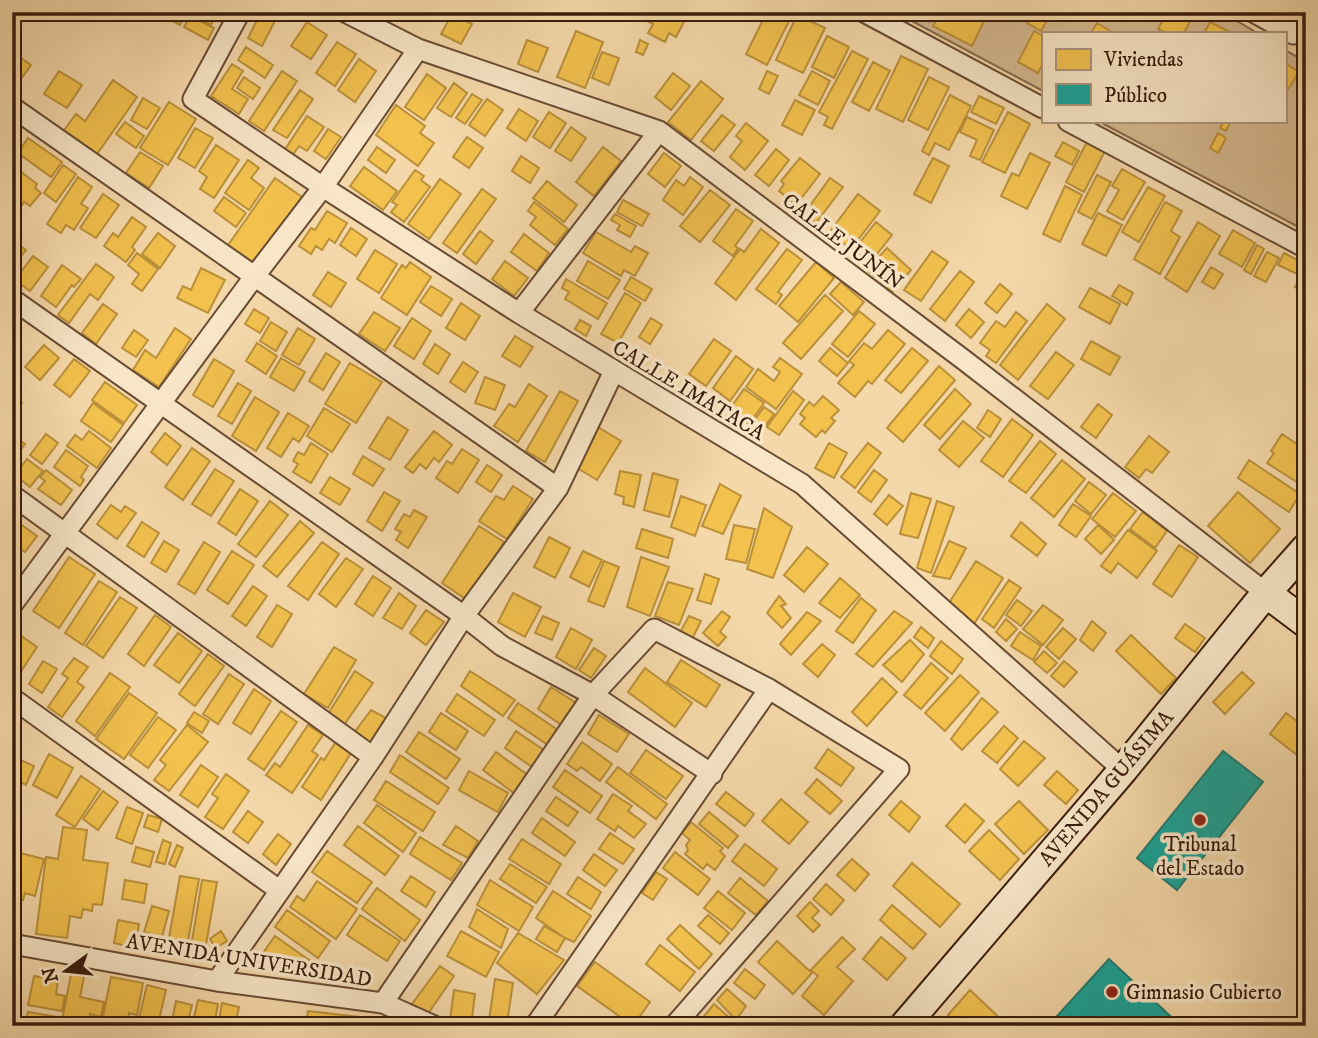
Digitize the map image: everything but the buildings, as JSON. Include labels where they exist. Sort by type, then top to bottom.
[{"type":"main road","name":"AVENIDA GUÁSIMA","points":[[904,1026],[1123,770],[1266,593],[1306,548]]},
{"type":"main road","points":[[1266,593],[1306,623]]},
{"type":"street","name":"CALLE IMATACA","points":[[240,12],[193,99],[323,187],[519,313],[802,484],[1123,770]]},
{"type":"street","name":"CALLE JUNÍN","points":[[345,12],[418,49],[659,131],[1266,593]]},
{"type":"street","points":[[1253,12],[1293,34],[1306,14]]},
{"type":"street","points":[[871,14],[1042,107]]},
{"type":"street","points":[[12,605],[323,187],[418,49]]},
{"type":"street","points":[[14,113],[558,488]]},
{"type":"street","points":[[1070,122],[1306,248]]},
{"type":"street","points":[[519,313],[659,131]]},
{"type":"street","points":[[12,299],[464,616],[502,646],[593,695],[712,774]]},
{"type":"street","points":[[217,981],[373,757],[464,616],[558,488],[614,371]]},
{"type":"street","points":[[12,495],[373,757]]},
{"type":"street","points":[[383,1003],[593,695],[654,629],[769,689],[899,769],[674,1026]]},
{"type":"street","points":[[535,1026],[769,689]]},
{"type":"street","points":[[12,698],[279,890]]},
{"type":"street","name":"AVENIDA UNIVERSIDAD","points":[[12,944],[217,981],[383,1003],[434,1026]]},
{"type":"shaded area","points":[[895,12],[1222,12],[1255,32],[1042,32],[1042,90]]},
{"type":"shaded area","points":[[1286,51],[1303,60],[1306,57],[1306,231],[1100,122],[1286,122]]},
{"type":"place","name":"Tribunal del Estado","points":[[1200,820]]},
{"type":"place","name":"Gimnasio Cubierto","points":[[1112,992]]}]
